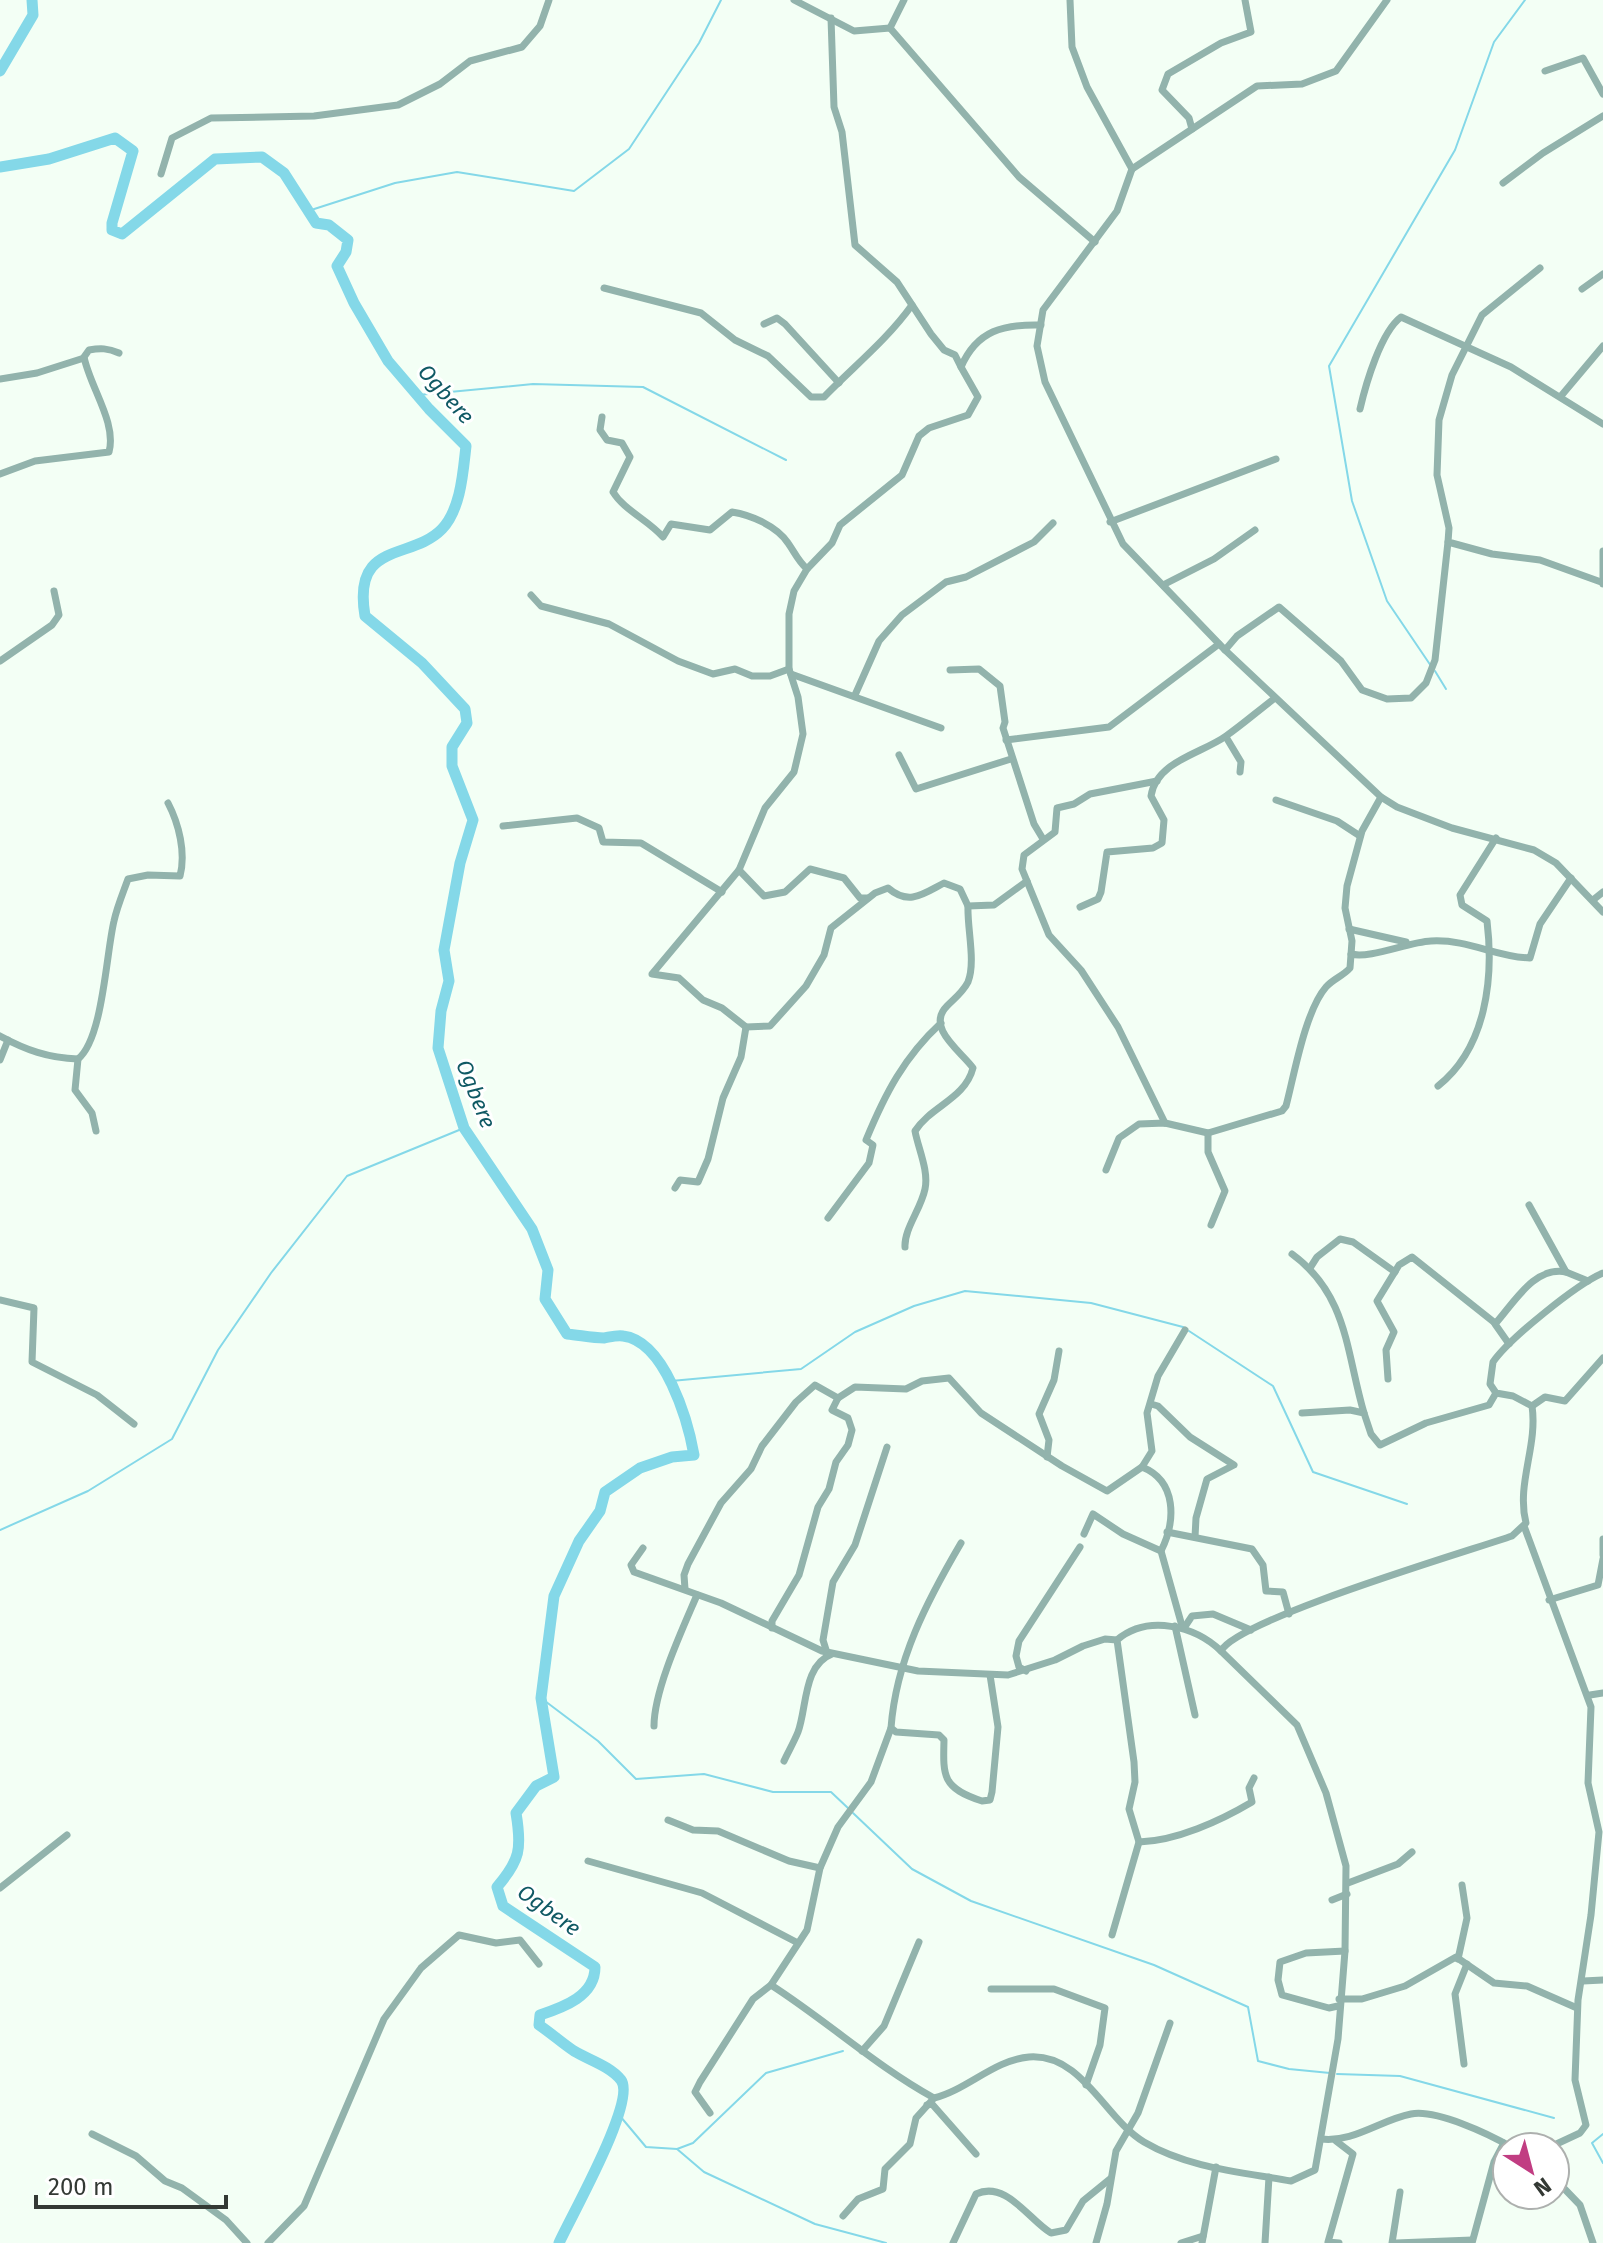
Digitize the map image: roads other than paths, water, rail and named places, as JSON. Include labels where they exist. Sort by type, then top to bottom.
[{"type":"street","points":[[161,174],[172,138],[211,118],[314,116],[398,105],[440,84],[470,61],[522,47],[540,26],[549,0]]},
{"type":"street","points":[[794,0],[854,31],[890,28]]},
{"type":"street","points":[[890,28],[904,0]]},
{"type":"street","points":[[1070,0],[1072,47],[1087,87],[1132,169]]},
{"type":"street","points":[[1192,129],[1189,118],[1162,90],[1163,81],[1175,70],[1221,43],[1251,32],[1245,0]]},
{"type":"street","points":[[1387,0],[1336,71],[1302,84],[1257,86],[1132,169],[1117,211],[1043,310],[1037,346],[1045,382],[1123,544],[1275,698],[1381,797],[1397,807],[1452,828],[1534,850],[1556,863],[1603,912]]},
{"type":"street","points":[[831,18],[834,107],[842,132],[855,245],[897,282],[931,334],[944,350],[955,355],[978,397],[968,415],[929,428],[919,436],[902,475],[840,525],[832,543],[807,569],[794,591],[789,614],[790,671],[803,734],[794,772],[765,808],[753,843],[739,870],[652,974],[679,978],[703,1000],[722,1008],[746,1027],[770,1026],[799,996],[824,955],[831,928],[868,898],[888,888],[897,896],[913,899],[944,883],[960,889],[968,906],[969,980],[961,993],[943,1009],[941,1023],[947,1040],[973,1068],[955,1097],[915,1131],[926,1185],[920,1213],[904,1236],[905,1247]]},
{"type":"street","points":[[890,28],[1019,177],[1095,242]]},
{"type":"street","points":[[1545,71],[1583,58],[1603,94]]},
{"type":"street","points":[[1503,183],[1603,116]]},
{"type":"street","points":[[1006,740],[1109,727],[1279,607],[1341,661],[1362,690],[1387,699],[1411,698],[1426,683],[1435,660],[1449,528],[1437,475],[1439,420],[1452,375],[1482,315],[1540,268]]},
{"type":"street","points":[[1582,289],[1603,274]]},
{"type":"street","points":[[604,288],[701,313],[735,340],[768,356],[811,397],[824,397],[898,324],[912,305]]},
{"type":"street","points":[[1360,409],[1366,381],[1389,326],[1401,317],[1467,346],[1561,396],[1603,424]]},
{"type":"street","points":[[764,324],[777,318],[785,324],[839,383]]},
{"type":"street","points":[[961,367],[969,348],[1005,324],[1041,325]]},
{"type":"street","points":[[1561,396],[1603,346]]},
{"type":"street","points":[[0,379],[37,373],[84,358],[89,350],[109,348],[119,353]]},
{"type":"street","points":[[0,474],[35,461],[109,452],[110,427],[89,382],[84,358]]},
{"type":"street","points":[[602,417],[600,430],[607,440],[622,443],[630,457],[613,492],[620,503],[648,520],[663,537],[671,524],[710,530],[732,512],[750,515],[786,539],[799,562],[807,569]]},
{"type":"street","points":[[1110,522],[1276,459]]},
{"type":"street","points":[[855,695],[879,641],[909,608],[946,582],[966,577],[1034,542],[1053,523]]},
{"type":"street","points":[[1163,585],[1214,559],[1255,530]]},
{"type":"street","points":[[1448,542],[1492,554],[1540,560],[1602,583],[1603,551]]},
{"type":"street","points":[[0,661],[52,625],[59,615],[54,591]]},
{"type":"street","points":[[531,595],[541,606],[609,624],[678,661],[713,674],[735,669],[752,676],[770,676],[790,671],[941,728]]},
{"type":"street","points":[[950,670],[979,669],[1000,686],[1011,759],[1034,824],[1043,839]]},
{"type":"street","points":[[1080,907],[1098,899],[1107,852],[1153,848],[1162,843],[1164,820],[1151,796],[1157,781],[1177,762],[1226,737],[1275,698]]},
{"type":"street","points":[[1226,737],[1241,762],[1240,772]]},
{"type":"street","points":[[899,755],[916,789],[1011,759]]},
{"type":"street","points":[[1157,781],[1090,794],[1074,804],[1057,808],[1055,832],[1024,855],[1022,869],[1049,935],[1081,970],[1118,1027],[1165,1123]]},
{"type":"street","points":[[1106,1170],[1119,1138],[1128,1130],[1149,1121],[1208,1133],[1282,1111],[1286,1106],[1297,1059],[1320,995],[1328,984],[1350,968],[1346,897],[1360,836],[1381,797]]},
{"type":"street","points":[[1276,800],[1337,821],[1360,836]]},
{"type":"street","points":[[96,1131],[92,1113],[77,1098],[75,1090],[78,1059],[90,1041],[114,922],[128,879],[180,876],[184,861],[175,816],[168,803]]},
{"type":"street","points":[[503,826],[577,818],[599,828],[603,842],[641,843],[722,892]]},
{"type":"street","points":[[1438,1086],[1453,1074],[1469,1052],[1490,984],[1487,921],[1462,905],[1460,895],[1496,838]]},
{"type":"street","points":[[739,870],[764,896],[785,892],[810,869],[844,878],[860,898],[868,898]]},
{"type":"street","points":[[1351,954],[1408,942],[1445,941],[1530,958],[1540,924],[1571,878]]},
{"type":"street","points":[[968,906],[994,905],[1027,881]]},
{"type":"street","points":[[1593,900],[1603,892]]},
{"type":"street","points":[[1349,929],[1408,942]]},
{"type":"street","points":[[828,1218],[869,1163],[873,1145],[866,1140],[886,1090],[920,1042],[941,1023]]},
{"type":"street","points":[[675,1188],[680,1180],[698,1182],[703,1171],[723,1098],[741,1057],[746,1027]]},
{"type":"street","points":[[0,1060],[4,1038],[32,1053],[78,1059]]},
{"type":"street","points":[[1208,1133],[1208,1152],[1225,1191],[1211,1225]]},
{"type":"street","points":[[1529,1205],[1566,1272]]},
{"type":"street","points":[[1310,1268],[1317,1257],[1340,1239],[1353,1242],[1395,1272]]},
{"type":"street","points":[[1292,1254],[1310,1268],[1329,1294],[1343,1323],[1364,1413],[1371,1434],[1380,1445],[1426,1423],[1489,1405],[1496,1393]]},
{"type":"street","points":[[1388,1379],[1386,1350],[1394,1330],[1377,1301],[1395,1272],[1412,1257],[1495,1323],[1509,1344]]},
{"type":"street","points":[[1495,1323],[1529,1285],[1545,1273],[1566,1272],[1588,1281]]},
{"type":"street","points":[[1532,1406],[1513,1396],[1496,1393],[1490,1384],[1493,1362],[1509,1344],[1588,1281],[1603,1273]]},
{"type":"street","points":[[0,1300],[34,1308],[32,1362],[97,1395],[134,1424]]},
{"type":"street","points":[[772,1628],[772,1621],[799,1575],[818,1507],[852,1434],[848,1418],[832,1410],[838,1398],[855,1387],[913,1388],[922,1381],[949,1378],[981,1413],[1047,1457],[1107,1491],[1142,1467],[1152,1447],[1147,1413],[1158,1376],[1185,1330]]},
{"type":"street","points":[[1047,1457],[1049,1440],[1039,1414],[1054,1380],[1059,1351]]},
{"type":"street","points":[[1532,1406],[1545,1397],[1565,1401],[1603,1358]]},
{"type":"street","points":[[685,1589],[688,1564],[721,1503],[751,1469],[762,1446],[796,1402],[815,1385],[838,1398]]},
{"type":"street","points":[[1151,1404],[1158,1406],[1208,1451],[1234,1465],[1207,1479],[1196,1518],[1195,1537]]},
{"type":"street","points":[[1532,1406],[1534,1438],[1521,1498],[1524,1526],[1549,1600],[1590,1695],[1588,1783],[1600,1820],[1600,1855],[1577,2008],[1575,2080],[1586,2125],[1580,2133],[1571,2137]]},
{"type":"street","points":[[1302,1413],[1350,1410],[1364,1413]]},
{"type":"street","points":[[830,1653],[823,1640],[833,1582],[855,1545],[887,1447]]},
{"type":"street","points":[[1142,1467],[1156,1472],[1169,1493],[1171,1514],[1161,1551],[1180,1627],[1195,1715]]},
{"type":"street","points":[[1084,1534],[1093,1514],[1123,1534],[1161,1551]]},
{"type":"street","points":[[1221,1651],[1251,1630],[1344,1591],[1512,1536],[1524,1526]]},
{"type":"street","points":[[1167,1532],[1223,1546],[1252,1549],[1258,1554],[1266,1591],[1283,1592],[1289,1614]]},
{"type":"street","points":[[1549,1600],[1598,1585],[1603,1539]]},
{"type":"street","points":[[710,2113],[695,2092],[753,1999],[771,1985],[811,1918],[820,1868],[849,1809],[871,1782],[891,1728],[904,1651],[913,1640],[937,1580],[961,1543]]},
{"type":"street","points":[[1026,1671],[1019,1667],[1016,1656],[1019,1641],[1080,1547]]},
{"type":"street","points":[[643,1548],[631,1565],[634,1572],[685,1589],[830,1653],[901,1667],[990,1675],[1026,1671],[1083,1646],[1105,1639],[1117,1640],[1133,1632],[1180,1627],[1200,1633],[1297,1725],[1326,1793],[1348,1883],[1338,2039],[1315,2170],[1291,2181],[1178,2159],[1128,2131],[1066,2066],[1046,2058],[1027,2057],[977,2076],[924,2106],[909,2136],[910,2144],[885,2169],[883,2189],[858,2199],[843,2216]]},
{"type":"street","points":[[654,1726],[657,1693],[669,1671],[697,1595]]},
{"type":"street","points":[[1180,1627],[1192,1616],[1207,1613],[1251,1630]]},
{"type":"street","points":[[1112,1935],[1139,1842],[1129,1809],[1135,1782],[1134,1762],[1123,1702],[1117,1640]]},
{"type":"street","points":[[784,1761],[798,1732],[810,1680],[818,1663],[830,1653]]},
{"type":"street","points":[[891,1728],[905,1734],[939,1735],[944,1740],[941,1772],[946,1779],[971,1797],[988,1801],[992,1792],[998,1727],[990,1675]]},
{"type":"street","points":[[1590,1695],[1603,1693]]},
{"type":"street","points":[[1139,1842],[1155,1841],[1234,1813],[1252,1802],[1249,1788],[1254,1778]]},
{"type":"street","points":[[668,1820],[693,1830],[718,1831],[789,1861],[820,1868]]},
{"type":"street","points":[[0,1888],[67,1835]]},
{"type":"street","points":[[1348,1883],[1398,1864],[1412,1852]]},
{"type":"street","points":[[588,1861],[709,1895],[798,1943]]},
{"type":"street","points":[[1458,1959],[1467,1918],[1462,1885]]},
{"type":"street","points":[[1332,1900],[1347,1894]]},
{"type":"street","points":[[1590,1921],[1603,1920]]},
{"type":"street","points":[[268,2243],[304,2206],[384,2019],[421,1968],[459,1935],[478,1942],[520,1940],[539,1964]]},
{"type":"street","points":[[862,2051],[884,2026],[919,1942]]},
{"type":"street","points":[[1345,1951],[1306,1953],[1280,1962],[1278,1980],[1282,1995],[1329,2008],[1338,2003],[1391,1991],[1446,1961],[1458,1959],[1494,1983],[1527,1986],[1577,2008]]},
{"type":"street","points":[[1464,2064],[1455,1994],[1467,1964]]},
{"type":"street","points":[[1583,1981],[1603,1980]]},
{"type":"street","points":[[771,1985],[934,2098]]},
{"type":"street","points":[[991,1989],[1054,1989],[1105,2008],[1100,2045],[1086,2085]]},
{"type":"street","points":[[1096,2243],[1116,2151],[1150,2084],[1170,2023]]},
{"type":"street","points":[[924,2106],[932,2104],[937,2113],[954,2125],[976,2154]]},
{"type":"street","points":[[1321,2139],[1336,2141],[1414,2113],[1456,2123],[1491,2138]]},
{"type":"street","points":[[92,2134],[136,2156],[165,2181],[182,2188],[226,2220],[247,2243]]},
{"type":"street","points":[[1336,2141],[1353,2154],[1328,2242],[1339,2243]]},
{"type":"street","points":[[1181,2243],[1203,2240],[1216,2167]]},
{"type":"street","points":[[1400,2192],[1394,2243],[1472,2242],[1491,2173]]},
{"type":"street","points":[[1265,2243],[1269,2177]]},
{"type":"street","points":[[1045,2243],[1051,2233],[1066,2230],[1083,2201],[1110,2179]]},
{"type":"street","points":[[953,2243],[976,2194],[986,2190],[1019,2206],[1051,2233]]},
{"type":"street","points":[[1571,2196],[1580,2205],[1593,2243]]},
{"type":"waterway","name":"Ogbere","points":[[0,71],[33,15],[32,0]]},
{"type":"waterway","points":[[308,211],[395,183],[457,172],[574,191],[629,149],[699,43],[721,0]]},
{"type":"waterway","points":[[1431,666],[1387,601],[1352,501],[1329,366],[1455,150],[1494,42],[1525,0]]},
{"type":"waterway","name":"Ogbere","points":[[0,167],[49,159],[115,138],[133,151],[112,223],[112,230],[122,234],[215,159],[262,157],[284,173],[316,223],[329,225],[348,240],[346,252],[337,266],[354,303],[388,361],[466,446],[460,490],[448,521],[429,539],[375,564],[367,575],[363,592],[365,616],[422,663],[465,709],[467,723],[452,747],[452,766],[473,820],[460,863],[444,950],[449,981],[441,1011],[438,1048],[464,1128],[532,1229],[548,1270],[545,1299],[567,1334],[599,1338],[623,1336],[638,1341],[651,1352],[680,1404],[694,1455],[672,1457],[640,1468],[605,1492],[600,1511],[579,1541],[554,1596],[541,1698],[554,1777],[536,1786],[516,1813],[519,1845],[515,1861],[497,1887],[503,1906],[595,1967],[594,1977],[584,1993],[568,2004],[540,2015],[539,2025],[621,2080],[620,2111],[612,2134],[559,2243]]},
{"type":"waterway","points":[[418,395],[533,384],[643,387],[786,460]]},
{"type":"waterway","points":[[1435,671],[1446,689]]},
{"type":"waterway","points":[[0,1530],[88,1491],[172,1439],[218,1350],[271,1273],[347,1176],[464,1128]]},
{"type":"waterway","points":[[671,1381],[801,1369],[855,1332],[914,1306],[965,1291],[1091,1303],[1183,1327]]},
{"type":"waterway","points":[[1189,1331],[1273,1386],[1313,1472],[1407,1504]]},
{"type":"waterway","points":[[541,1698],[598,1741],[636,1779],[704,1774],[773,1792],[831,1792],[849,1809]]},
{"type":"waterway","points":[[853,1813],[912,1869],[971,1901],[1154,1965],[1248,2007],[1258,2061],[1289,2069],[1330,2073]]},
{"type":"waterway","points":[[677,2149],[693,2143],[766,2073],[843,2051]]},
{"type":"waterway","points":[[1337,2074],[1400,2076],[1554,2118]]},
{"type":"waterway","points":[[620,2116],[646,2147],[677,2149],[704,2172],[815,2224],[886,2243]]},
{"type":"waterway","points":[[1603,2134],[1592,2143],[1603,2163]]}]
